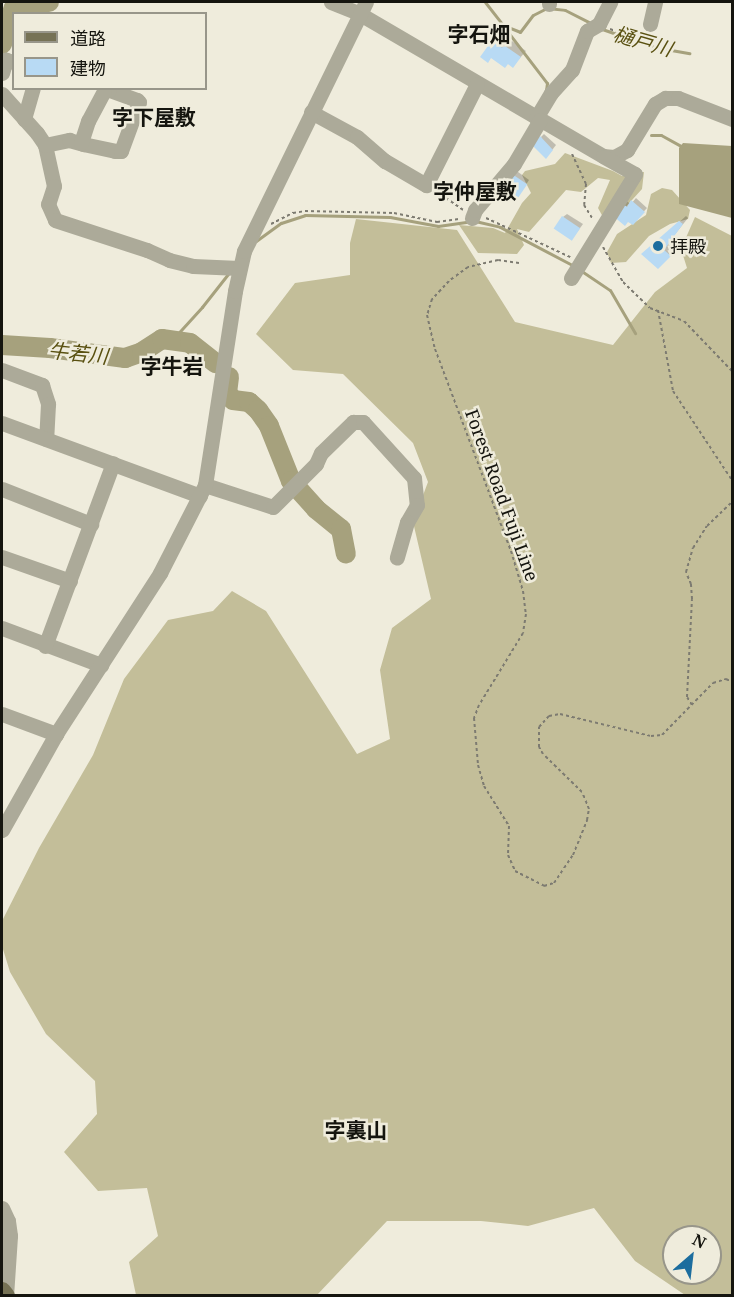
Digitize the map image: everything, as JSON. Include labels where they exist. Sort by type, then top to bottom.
[{"type":"main road","points":[[2,1292],[6,1296]]},
{"type":"street","points":[[331,2],[363,8],[477,84],[635,174],[575,267]]},
{"type":"street","points":[[472,218],[475,210],[514,164],[550,93],[573,70],[587,31],[599,24],[610,2]]},
{"type":"street","points":[[650,24],[655,2]]},
{"type":"street","points":[[2,830],[56,734],[160,573],[202,490],[239,268],[256,226],[363,8]]},
{"type":"street","points":[[2,74],[6,60],[12,62]]},
{"type":"street","points":[[311,112],[357,137],[385,160],[426,185],[477,84]]},
{"type":"street","points":[[24,119],[32,90]]},
{"type":"street","points":[[2,94],[45,145],[54,186],[48,204],[55,220],[138,247],[169,260],[193,266],[239,268]]},
{"type":"street","points":[[599,154],[614,157],[627,150],[655,104],[665,98],[678,98],[732,118]]},
{"type":"street","points":[[45,145],[69,140],[81,143]]},
{"type":"street","points":[[2,370],[42,385],[48,404],[46,439]]},
{"type":"street","points":[[2,423],[112,463],[202,490],[273,507],[316,464],[321,453],[337,437],[353,422],[363,422],[414,478],[417,505],[407,522],[397,558]]},
{"type":"street","points":[[45,646],[112,463]]},
{"type":"street","points":[[2,489],[91,524]]},
{"type":"street","points":[[2,557],[69,582]]},
{"type":"street","points":[[2,628],[45,646],[101,665]]},
{"type":"street","points":[[2,714],[56,734]]},
{"type":"street","points":[[2,1208],[8,1221],[10,1236],[6,1296]]},
{"type":"path","points":[[599,24],[642,41],[646,39],[650,24]]},
{"type":"path","points":[[573,140],[570,150],[586,184],[584,205],[623,282],[650,308],[684,321],[732,371]]},
{"type":"path","points":[[426,185],[472,218]]},
{"type":"path","points":[[256,226],[263,230],[293,213],[305,211],[394,213],[437,222],[480,216],[570,257],[575,267]]},
{"type":"path","name":"Forest Road Fuji Line","points":[[519,263],[498,260],[468,267],[448,281],[432,299],[427,315],[435,349],[511,551],[523,591],[526,614],[523,633],[479,705],[474,718],[478,765],[484,786],[509,826],[508,855],[515,871],[544,886],[554,883],[573,855],[587,820],[589,809],[582,792],[543,754],[539,747],[539,727],[549,717],[560,714],[651,736],[662,735],[713,683],[726,679],[732,682]]},
{"type":"path","points":[[658,310],[673,391],[732,480]]},
{"type":"path","points":[[692,706],[687,697],[692,599],[691,584],[686,572],[693,548],[707,526],[732,502]]},
{"type":"shaded area","points":[[683,143],[732,146],[732,218],[679,204],[679,148]]},
{"type":"shaded area","points":[[565,153],[622,176],[644,172],[642,189],[623,210],[603,217],[598,208],[610,180],[598,178],[581,192],[566,190],[529,232],[517,229],[524,245],[517,254],[478,253],[459,225],[493,228],[505,233],[522,203],[531,193],[522,175],[525,171],[555,164]]},
{"type":"shaded area","points":[[662,188],[672,190],[690,210],[688,219],[670,224],[649,236],[626,262],[611,263],[607,252],[617,234],[646,215],[651,194]]},
{"type":"shaded area","points":[[695,217],[732,236],[732,1295],[685,1295],[670,1285],[722,1285],[722,1225],[662,1225],[662,1279],[635,1261],[594,1208],[528,1226],[481,1221],[387,1221],[317,1295],[136,1295],[129,1262],[158,1236],[147,1188],[98,1191],[64,1152],[97,1114],[95,1081],[46,1034],[10,972],[2,946],[2,921],[39,848],[93,755],[124,679],[168,620],[213,611],[232,591],[266,611],[357,754],[390,739],[380,670],[392,628],[431,599],[413,522],[428,482],[413,443],[343,374],[293,370],[256,334],[295,283],[350,275],[350,243],[356,219],[457,230],[515,322],[613,345],[655,292],[687,268],[681,249]]},
{"type":"building","points":[[493,39],[503,45],[501,48],[505,46],[521,57],[513,68],[508,64],[505,68],[491,58],[488,63],[480,57]]},
{"type":"building","points":[[540,136],[553,150],[546,159],[533,146]]},
{"type":"building","points":[[509,172],[527,184],[518,198],[500,185]]},
{"type":"building","points":[[631,200],[645,212],[633,225],[628,222],[625,226],[612,215],[622,203],[627,207]]},
{"type":"building","points":[[562,216],[580,228],[572,241],[554,228]]},
{"type":"building","name":"拝殿","points":[[679,221],[683,224],[664,250],[671,256],[658,269],[641,254]]},
{"type":"waterway","name":"樋戸川","points":[[13,12],[14,8],[25,2],[49,2]]},
{"type":"waterway","name":"樋戸川","points":[[485,2],[503,25],[520,32],[533,15],[547,8],[565,10],[591,23]]},
{"type":"waterway","name":"樋戸川","points":[[2,44],[12,14]]},
{"type":"waterway","points":[[504,27],[547,83],[546,90]]},
{"type":"waterway","name":"樋戸川","points":[[602,29],[654,47],[689,53]]},
{"type":"waterway","points":[[651,135],[661,135],[681,146]]},
{"type":"waterway","points":[[256,241],[281,223],[305,215],[390,217],[438,226],[468,222]]},
{"type":"waterway","points":[[475,221],[500,227],[572,265]]},
{"type":"waterway","points":[[580,270],[610,290],[635,333]]},
{"type":"waterway","points":[[172,340],[228,274]]},
{"type":"waterway","name":"牛若川","points":[[2,345],[50,348],[125,358],[142,352],[162,339],[190,343],[216,363]]},
{"type":"waterway","name":"牛若川","points":[[229,377],[227,393],[233,400],[249,402],[258,410],[269,426],[291,481],[316,509],[341,529],[346,554]]},
{"type":"place","name":"拝殿","points":[[658,246]]},
{"type":"district","name":"字石畑","points":[[479,34]]},
{"type":"district","name":"字下屋敷","points":[[154,117]]},
{"type":"district","name":"字仲屋敷","points":[[475,191]]},
{"type":"district","name":"字牛岩","points":[[172,366]]},
{"type":"district","name":"字裏山","points":[[356,1130]]}]
